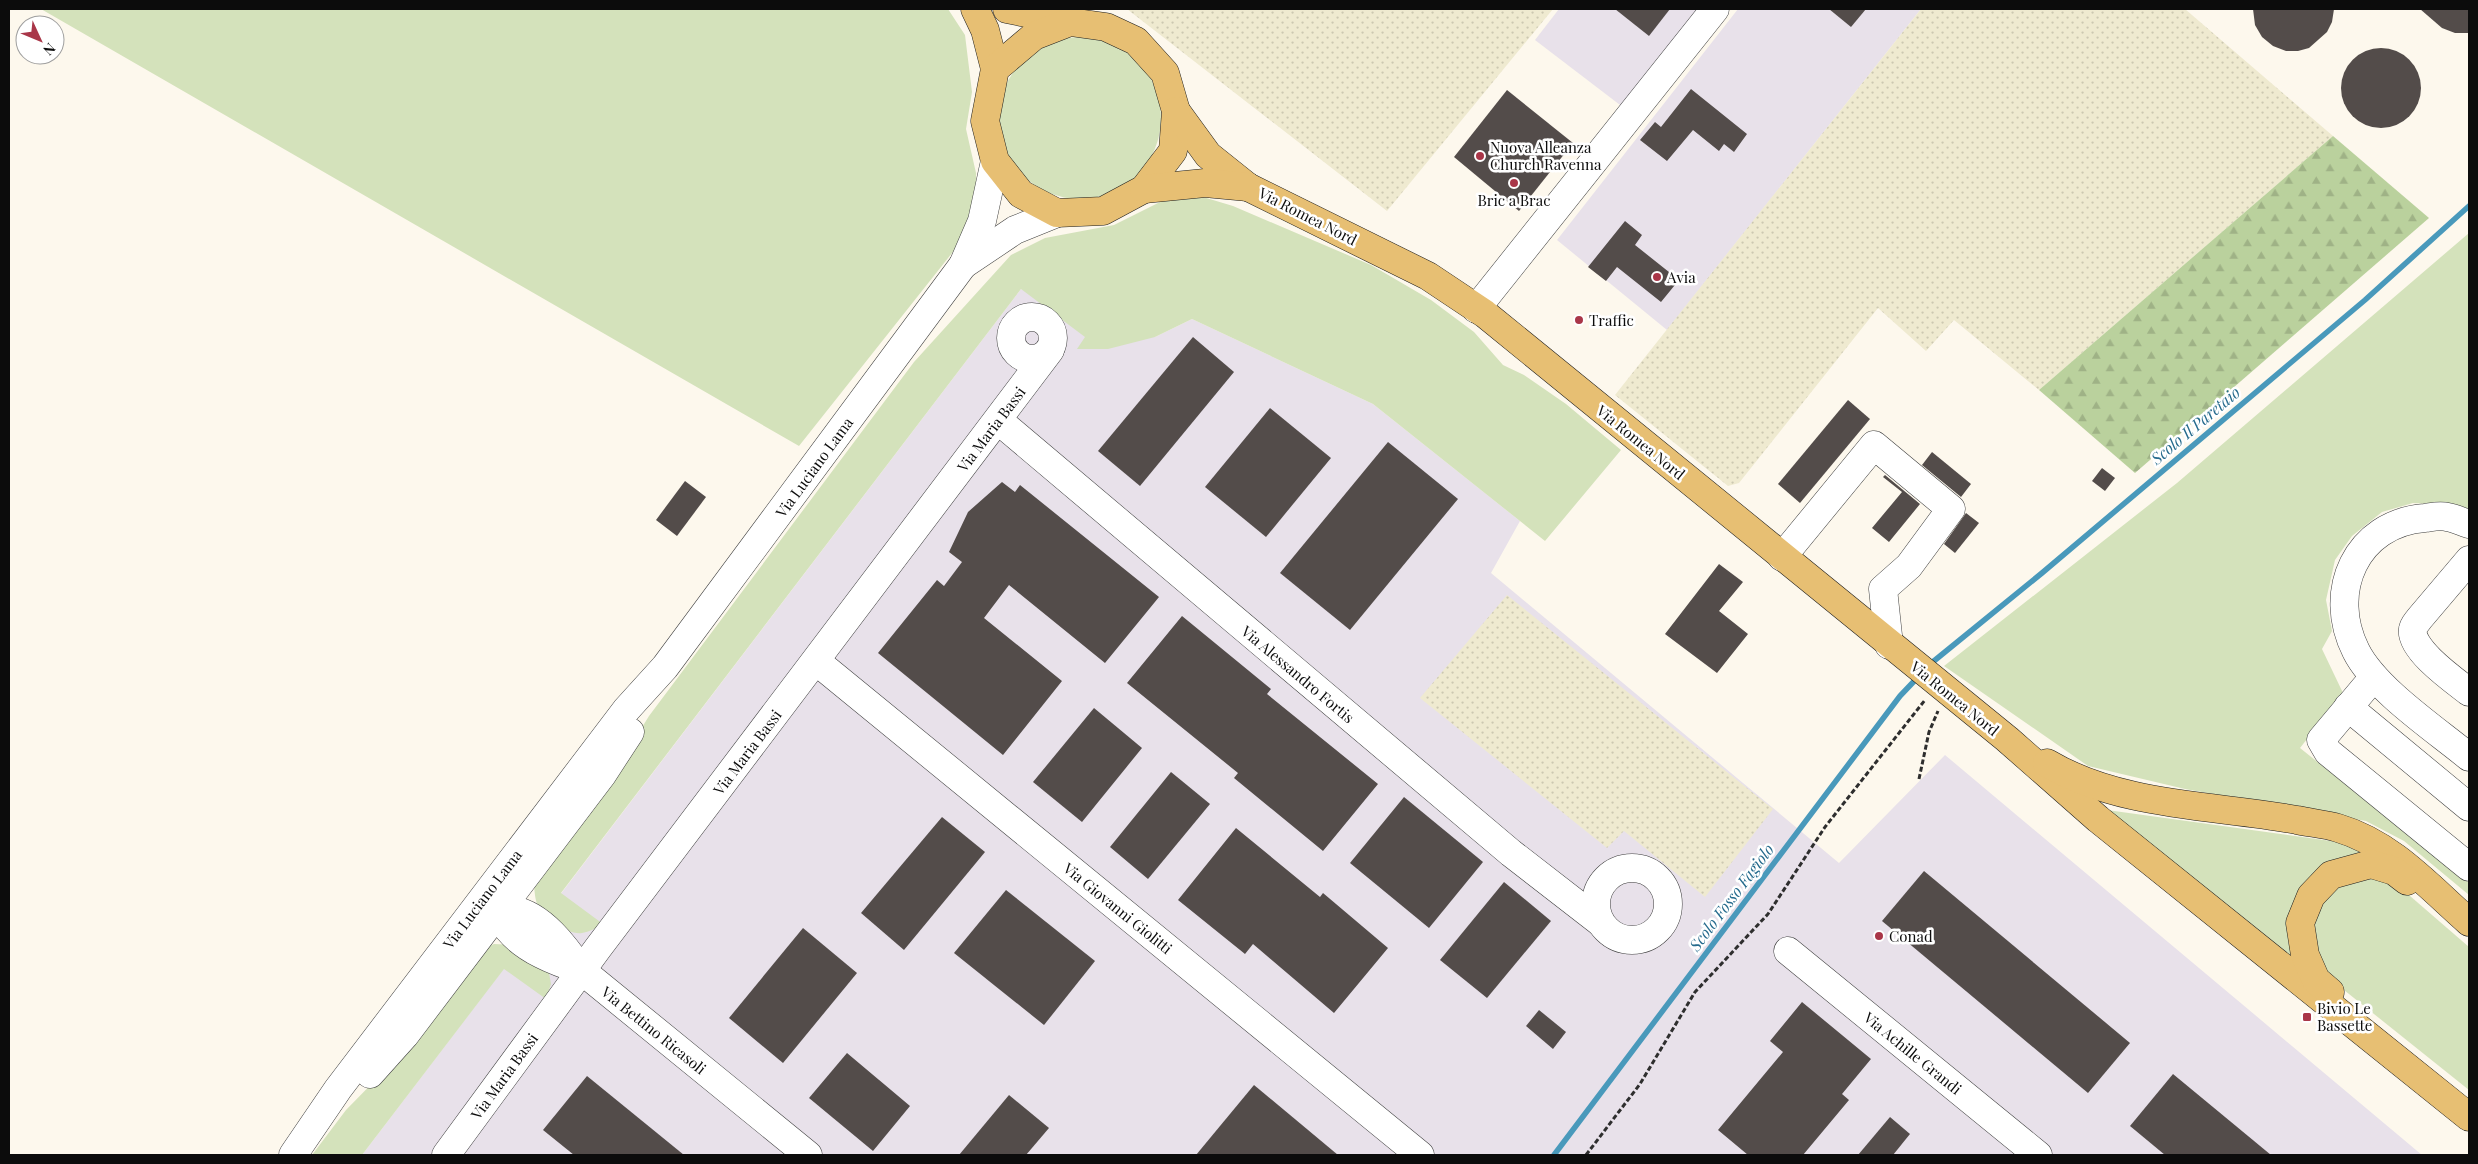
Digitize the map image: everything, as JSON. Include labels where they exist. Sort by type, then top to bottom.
[{"type":"main road","points":[[975,9],[984,30],[995,69],[984,121],[995,161],[1021,194],[1057,213],[1103,211],[1144,188],[1173,151],[1176,111],[1165,73],[1136,42],[1106,27],[1070,22],[1007,9]]},
{"type":"main road","points":[[995,69],[1034,36],[1070,22]]},
{"type":"main road","name":"Via Romea Nord","points":[[1176,111],[1208,155],[1248,187],[1428,276],[1476,309],[2007,739],[2098,819],[2238,929],[2469,1117]]},
{"type":"main road","name":"Via Romea Nord","points":[[1144,188],[1205,183],[1248,187]]},
{"type":"main road","name":"Via Romea Nord","points":[[2007,739],[2062,772],[2107,788],[2166,802],[2251,812],[2338,828],[2384,849],[2431,884],[2462,916]]},
{"type":"main road","name":"Via Romea Nord","points":[[2390,1054],[2346,1006],[2316,980],[2305,955],[2300,923],[2311,896],[2331,875],[2371,864],[2394,871],[2425,895],[2462,916]]},
{"type":"main road","points":[[2390,1054],[2469,1128]]},
{"type":"street","points":[[1476,309],[1715,9]]},
{"type":"street","name":"Via Luciano Lama","points":[[300,1145],[338,1089],[626,710],[665,667],[963,265],[982,221],[995,161]]},
{"type":"street","name":"Via Luciano Lama","points":[[963,265],[1015,230],[1057,213]]},
{"type":"street","name":"Via Maria Bassi","points":[[446,1155],[581,970],[999,421],[1050,350]]},
{"type":"street","name":"Via Alessandro Fortis","points":[[999,421],[1511,854],[1600,922]]},
{"type":"street","points":[[1782,557],[1874,445],[1950,509],[1909,566],[1883,589],[1898,652]]},
{"type":"street","points":[[2469,524],[2446,516],[2407,519],[2377,534],[2364,547],[2350,570],[2343,593],[2348,628],[2356,650],[2373,678],[2469,757]]},
{"type":"street","points":[[2469,560],[2419,619],[2413,629],[2415,642],[2428,658],[2469,692]]},
{"type":"street","name":"Via Giovanni Giolitti","points":[[816,660],[1420,1155]]},
{"type":"street","name":"Via Luciano Lama","points":[[300,1145],[404,1035],[498,913],[602,775],[636,722],[665,667]]},
{"type":"street","points":[[2373,678],[2322,740],[2328,752],[2469,867]]},
{"type":"street","points":[[2348,707],[2469,807]]},
{"type":"street","name":"Via Luciano Lama","points":[[498,913],[492,902],[569,797],[581,769]]},
{"type":"street","points":[[524,878],[531,932]]},
{"type":"street","points":[[498,913],[508,929],[531,932]]},
{"type":"street","name":"Via Luciano Lama","points":[[384,1029],[411,1007],[481,917],[498,913]]},
{"type":"street","points":[[476,941],[491,934],[531,932]]},
{"type":"street","name":"Via Bettino Ricasoli","points":[[531,932],[563,942],[581,970],[808,1155]]},
{"type":"street","name":"Via Achille Grandi","points":[[1788,952],[2038,1155]]},
{"type":"path","points":[[1919,779],[1929,732],[1946,689]]},
{"type":"path","points":[[1586,1155],[1640,1084],[1695,992],[1768,914],[1825,828],[1925,700],[1946,689]]},
{"type":"shaded area","points":[[1127,9],[1553,9],[1387,211]]},
{"type":"shaded area","points":[[1559,9],[1701,9],[1624,108],[1535,40]]},
{"type":"shaded area","points":[[1738,9],[1921,9],[1667,330],[1557,240]]},
{"type":"shaded area","points":[[1921,9],[2185,9],[2333,136],[2039,390],[1954,320],[1926,351],[1878,308],[1739,483],[1728,486],[1615,395]]},
{"type":"shaded area","points":[[1021,289],[1155,337],[1192,319],[1373,404],[1520,521],[1491,573],[1839,863],[1945,755],[2422,1155],[362,1155]]},
{"type":"shaded area","points":[[1507,595],[1773,809],[1705,897],[1624,831],[1607,848],[1420,698]]},
{"type":"green space","points":[[41,9],[948,9],[965,35],[972,92],[966,129],[976,173],[976,209],[956,248],[799,446],[65,23],[65,15],[51,15]]},
{"type":"green space","points":[[1088,37],[1104,40],[1118,46],[1138,60],[1148,73],[1158,94],[1161,118],[1158,142],[1148,163],[1138,176],[1125,186],[1104,196],[1072,199],[1056,196],[1042,190],[1028,181],[1017,170],[1002,142],[999,110],[1002,94],[1008,80],[1017,66],[1028,55],[1056,40]]},
{"type":"green space","points":[[2333,136],[2429,218],[2135,473],[2039,390]]},
{"type":"green space","points":[[1179,196],[1203,197],[1233,206],[1371,265],[1431,300],[1474,332],[1503,365],[1524,375],[1566,404],[1621,450],[1545,541],[1373,404],[1192,319],[1155,337],[1108,349],[1077,349],[1085,337],[1021,289],[561,893],[603,924],[587,932],[570,932],[558,926],[542,913],[535,897],[534,886],[608,782],[649,716],[914,362],[1011,255],[1045,238],[1114,225],[1162,201]]},
{"type":"green space","points":[[2469,233],[2469,512],[2450,505],[2413,503],[2382,512],[2352,536],[2335,560],[2326,600],[2332,631],[2322,649],[2343,693],[2300,748],[2469,883],[2469,895],[2404,841],[2366,821],[2185,789],[2088,766],[1944,666],[2177,483]]},
{"type":"green space","points":[[2107,810],[2338,842],[2377,858],[2291,913],[2288,941],[2295,963]]},
{"type":"green space","points":[[2372,877],[2395,883],[2469,947],[2469,1090],[2324,974],[2309,929],[2320,899],[2345,881]]},
{"type":"green space","points":[[494,944],[513,945],[549,973],[551,984],[546,999],[504,969],[362,1155],[312,1155],[346,1110],[392,1063],[483,949]]},
{"type":"building","points":[[1615,9],[1670,9],[1649,36]]},
{"type":"building","points":[[1829,9],[1866,9],[1851,27]]},
{"type":"building","points":[[2253,9],[2334,9],[2332,22],[2327,32],[2309,48],[2298,51],[2286,51],[2273,46],[2262,37],[2255,25]]},
{"type":"building","points":[[2420,9],[2469,9],[2469,33],[2455,33],[2442,28]]},
{"type":"building","points":[[2381,48],[2396,51],[2409,60],[2418,73],[2421,88],[2418,103],[2409,116],[2396,125],[2381,128],[2366,125],[2353,116],[2344,103],[2341,88],[2344,73],[2353,60],[2366,51]]},
{"type":"building","points":[[1691,89],[1747,134],[1734,152],[1724,144],[1719,151],[1693,130],[1667,161],[1640,140],[1655,122],[1661,127]]},
{"type":"building","points":[[1507,90],[1573,143],[1519,211],[1454,157]]},
{"type":"building","points":[[1625,221],[1642,235],[1635,245],[1679,280],[1661,302],[1617,267],[1606,281],[1588,267]]},
{"type":"building","points":[[1193,337],[1234,372],[1140,486],[1098,451]]},
{"type":"building","points":[[1848,400],[1870,419],[1800,503],[1778,484]]},
{"type":"building","points":[[1270,408],[1331,458],[1266,537],[1205,487]]},
{"type":"building","points":[[1388,442],[1458,499],[1350,630],[1280,573]]},
{"type":"building","points":[[1932,452],[1971,484],[1961,497],[1922,465]]},
{"type":"building","points":[[2102,468],[2115,478],[2105,491],[2092,481]]},
{"type":"building","points":[[1885,475],[1920,504],[1889,542],[1872,528],[1902,492],[1883,477]]},
{"type":"building","points":[[685,481],[706,497],[677,536],[656,520]]},
{"type":"building","points":[[1002,482],[1015,492],[1020,485],[1159,597],[1105,663],[1009,585],[984,618],[1062,681],[1003,755],[878,653],[937,580],[944,586],[962,562],[949,552],[968,512]]},
{"type":"building","points":[[1966,513],[1979,523],[1955,553],[1944,544]]},
{"type":"building","points":[[1719,564],[1743,582],[1719,611],[1748,634],[1717,673],[1665,634]]},
{"type":"building","points":[[1182,616],[1271,689],[1267,694],[1378,784],[1323,851],[1234,778],[1238,773],[1127,683]]},
{"type":"building","points":[[1094,708],[1142,748],[1082,822],[1033,782]]},
{"type":"building","points":[[1171,772],[1210,804],[1148,879],[1110,847]]},
{"type":"building","points":[[1404,797],[1483,862],[1429,928],[1350,863]]},
{"type":"building","points":[[942,817],[985,852],[904,950],[861,913]]},
{"type":"building","points":[[1236,828],[1320,897],[1323,893],[1388,948],[1334,1013],[1253,944],[1245,954],[1178,900]]},
{"type":"building","points":[[1924,871],[2130,1043],[2088,1093],[1882,921]]},
{"type":"building","points":[[1504,882],[1551,921],[1487,998],[1440,960]]},
{"type":"building","points":[[1006,890],[1095,961],[1044,1025],[954,953]]},
{"type":"building","points":[[803,928],[857,973],[783,1063],[729,1018]]},
{"type":"building","points":[[1802,1002],[1871,1059],[1842,1094],[1849,1100],[1803,1155],[1748,1155],[1718,1130],[1783,1052],[1770,1041]]},
{"type":"building","points":[[1539,1010],[1566,1032],[1553,1049],[1526,1026]]},
{"type":"building","points":[[847,1053],[910,1106],[873,1151],[809,1098]]},
{"type":"building","points":[[2173,1074],[2271,1155],[2165,1155],[2130,1126]]},
{"type":"building","points":[[587,1076],[684,1155],[574,1155],[543,1130]]},
{"type":"building","points":[[1254,1085],[1338,1155],[1196,1155]]},
{"type":"building","points":[[1009,1095],[1049,1128],[1026,1155],[959,1155]]},
{"type":"building","points":[[1890,1117],[1910,1134],[1893,1155],[1858,1155]]},
{"type":"waterway","name":"Scolo Il Paretaio","points":[[1929,665],[2042,573],[2365,300],[2469,206]]},
{"type":"waterway","name":"Scolo Fosso Fagiolo","points":[[1554,1155],[1900,696],[1919,676]]},
{"type":"place","name":"Nuova Alleanza Church Ravenna","points":[[1480,156]]},
{"type":"place","name":"Bric a Brac","points":[[1514,183]]},
{"type":"place","name":"Avia","points":[[1657,277]]},
{"type":"place","name":"Traffic","points":[[1579,320]]},
{"type":"place","name":"Conad","points":[[1879,936]]},
{"type":"place","name":"Bivio Le Bassette","points":[[2307,1017]]}]
